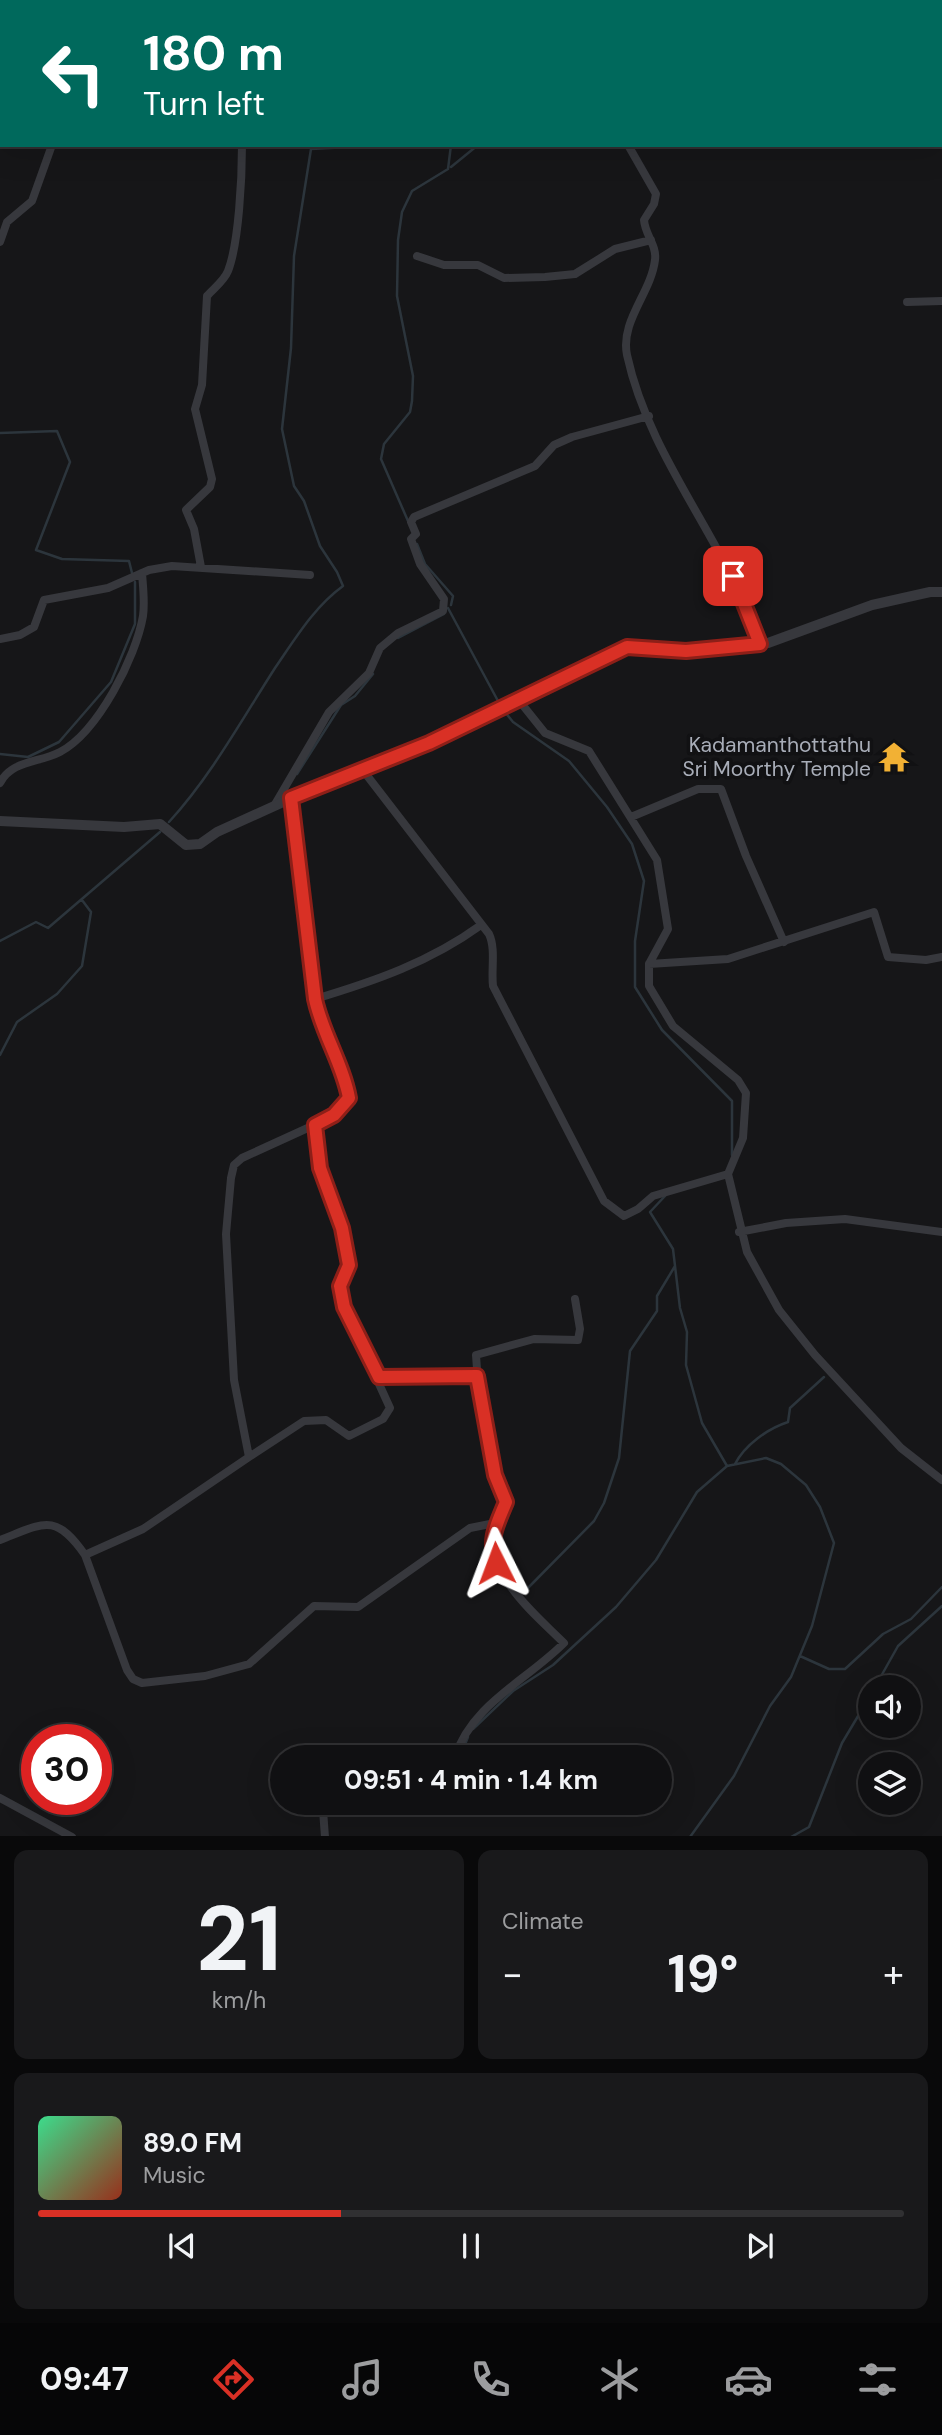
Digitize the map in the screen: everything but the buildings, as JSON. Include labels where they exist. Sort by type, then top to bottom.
[{"type":"street","points":[[0,242],[7,222],[32,201],[51,147]]},
{"type":"street","points":[[201,567],[194,529],[186,510],[210,487],[212,479],[195,409],[202,385],[207,296],[224,278],[230,264],[242,183],[242,147]]},
{"type":"street","points":[[629,147],[656,194],[654,204],[644,220],[656,250],[651,279],[629,326],[625,343],[649,416],[681,491],[733,576],[760,644]]},
{"type":"street","points":[[417,256],[444,265],[478,265],[504,278],[545,278],[575,274],[615,249],[651,240]]},
{"type":"street","points":[[907,302],[942,301]]},
{"type":"street","points":[[274,806],[313,737],[330,712],[369,673],[380,648],[398,634],[443,611],[444,599],[420,564],[411,539],[416,534],[411,522],[414,517],[535,466],[554,444],[649,416]]},
{"type":"street","points":[[0,639],[20,635],[34,627],[44,600],[108,588],[142,573],[172,566],[310,575]]},
{"type":"street","points":[[0,783],[12,768],[61,752],[101,711],[138,638],[143,614],[142,573]]},
{"type":"street","points":[[0,821],[124,827],[160,824],[186,845],[200,844],[217,832],[291,798],[429,743],[627,647],[686,651],[760,644],[872,605],[930,592],[942,592]]},
{"type":"street","points":[[517,698],[545,733],[589,751],[657,860],[668,929],[649,964],[649,986],[673,1026],[738,1080],[746,1093],[743,1138],[727,1174],[747,1252],[779,1310],[815,1355],[901,1448],[942,1480]]},
{"type":"street","points":[[362,769],[397,818],[467,901],[493,943],[490,966],[493,986],[604,1201],[616,1213],[624,1216],[638,1209],[653,1196],[727,1174]]},
{"type":"street","points":[[631,817],[698,789],[721,789],[783,943]]},
{"type":"street","points":[[249,1457],[234,1380],[226,1234],[230,1178],[234,1165],[242,1158],[334,1115],[349,1098],[347,1086],[321,1026],[315,999],[291,798]]},
{"type":"street","points":[[649,964],[728,959],[874,912],[888,957],[926,960],[942,957]]},
{"type":"street","points":[[315,999],[382,979],[453,945],[481,925]]},
{"type":"street","points":[[85,1555],[144,1529],[304,1421],[326,1420],[349,1436],[383,1419],[390,1408],[379,1377],[344,1307],[340,1286],[349,1265],[342,1228],[320,1168],[315,1125]]},
{"type":"street","points":[[740,1232],[786,1223],[845,1219],[942,1232]]},
{"type":"street","points":[[459,1745],[469,1724],[489,1704],[542,1664],[564,1643],[526,1604],[496,1563],[493,1553],[495,1524],[506,1502],[495,1475],[475,1355],[534,1339],[578,1340],[580,1329],[575,1299]]},
{"type":"street","points":[[379,1377],[477,1376]]},
{"type":"street","points":[[0,1540],[35,1528],[60,1526],[85,1555],[127,1670],[133,1679],[142,1683],[205,1676],[249,1664],[314,1606],[358,1607],[470,1528],[495,1524]]},
{"type":"street","points":[[0,1798],[72,1836]]},
{"type":"street","points":[[323,1815],[325,1836]]},
{"type":"waterway","points":[[169,822],[212,767],[306,624],[343,586],[320,546],[304,501],[294,486],[282,429],[291,348],[294,256],[311,149],[350,147]]},
{"type":"waterway","points":[[408,521],[381,459],[384,444],[410,412],[412,401],[413,376],[397,296],[398,240],[402,212],[412,191],[448,169],[451,147]]},
{"type":"waterway","points":[[451,167],[476,147]]},
{"type":"waterway","points":[[0,433],[57,431],[70,462],[36,550],[62,559],[129,561],[132,573]]},
{"type":"waterway","points":[[417,544],[425,564],[453,596],[451,605]]},
{"type":"waterway","points":[[0,754],[28,757],[59,742],[111,682],[135,624],[135,582]]},
{"type":"waterway","points":[[448,608],[498,701]]},
{"type":"waterway","points":[[398,638],[444,614]]},
{"type":"waterway","points":[[297,774],[341,705],[355,696],[373,674]]},
{"type":"waterway","points":[[505,712],[513,722],[569,761],[607,807],[632,844],[644,881],[635,941],[635,987],[662,1030],[732,1101],[732,1155]]},
{"type":"waterway","points":[[0,941],[36,922],[48,928],[160,832]]},
{"type":"waterway","points":[[0,1055],[17,1022],[57,994],[82,966],[91,912],[82,900]]},
{"type":"waterway","points":[[473,1729],[513,1691],[553,1665],[616,1607],[656,1560],[697,1492],[727,1466],[702,1423],[686,1365],[687,1332],[680,1308],[673,1249],[650,1212],[665,1196]]},
{"type":"waterway","points":[[524,1592],[594,1521],[604,1503],[619,1458],[630,1351],[657,1311],[657,1296],[675,1266]]},
{"type":"waterway","points":[[735,1464],[757,1438],[788,1422],[790,1408],[824,1377]]},
{"type":"waterway","points":[[691,1836],[734,1776],[770,1706],[791,1677],[812,1626],[834,1543],[820,1507],[806,1485],[781,1464],[766,1458],[727,1466]]},
{"type":"waterway","points":[[800,1656],[829,1669],[845,1669],[883,1634],[911,1619],[942,1587]]},
{"type":"waterway","points":[[882,1675],[898,1646],[942,1606]]},
{"type":"waterway","points":[[793,1836],[809,1827],[842,1743],[858,1716]]},
{"type":"waterway","points":[[465,1745],[468,1737]]},
{"type":"place","name":"Kadamanthottathu Sri Moorthy Temple","points":[[894,757]]},
{"type":"route","points":[[496,1563],[493,1553],[495,1524],[506,1502],[495,1475],[477,1376],[379,1377],[344,1307],[340,1286],[349,1265],[342,1228],[320,1168],[315,1125],[334,1115],[344,1107],[349,1098],[347,1086],[321,1026],[315,999],[307,951],[301,861],[291,798],[429,743],[560,677],[627,647],[686,651],[760,644],[751,615],[733,576]]}]
